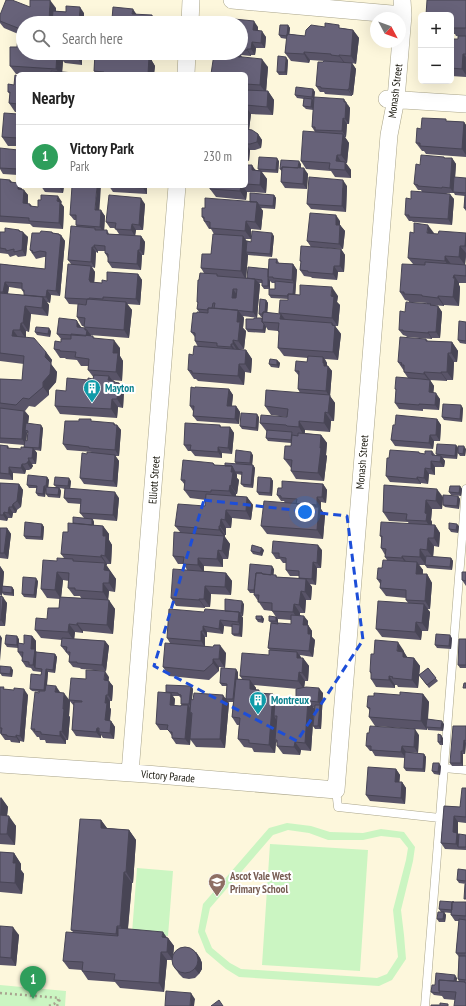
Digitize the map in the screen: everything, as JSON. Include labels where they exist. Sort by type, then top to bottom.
[{"type":"street","points":[[190,16],[191,0]]},
{"type":"street","points":[[232,0],[398,9]]},
{"type":"street","name":"Monash Street","points":[[336,790],[398,9]]},
{"type":"street","name":"Monash Street","points":[[392,48],[392,99]]},
{"type":"street","points":[[186,72],[187,60]]},
{"type":"street","points":[[392,99],[466,104]]},
{"type":"street","name":"Elliott Street","points":[[130,773],[177,188]]},
{"type":"street","name":"Victory Parade","points":[[0,764],[336,790]]},
{"type":"lane","points":[[425,1006],[466,489]]},
{"type":"lane","points":[[444,768],[466,770]]},
{"type":"lane","points":[[336,790],[338,806],[440,818]]},
{"type":"path","points":[[0,993],[60,998]]},
{"type":"path","points":[[49,1006],[54,1004],[60,998]]},
{"type":"path","points":[[57,1006],[60,998]]},
{"type":"highlighted area","points":[[204,500],[347,516],[363,640],[297,741],[154,666]]},
{"type":"green space","points":[[287,823],[311,826],[330,832],[363,833],[381,829],[404,832],[415,847],[401,910],[406,959],[392,980],[379,986],[239,977],[226,969],[206,952],[198,932],[203,904],[269,828]],"holes":[[[288,830],[309,833],[328,840],[363,840],[381,836],[400,838],[408,848],[393,910],[398,957],[387,974],[377,978],[241,969],[230,963],[212,948],[205,931],[210,908],[273,835]]]},
{"type":"green space","points":[[270,844],[368,850],[360,971],[262,965]]},
{"type":"green space","points":[[137,868],[173,871],[168,936],[132,933]]},
{"type":"green space","points":[[0,985],[66,991],[65,1006],[0,1006]]},
{"type":"building","points":[[6,0],[12,0],[30,7],[30,0],[50,0],[49,16],[16,16],[16,27],[0,21],[0,15]]},
{"type":"building","points":[[427,0],[466,0],[466,28],[454,28],[454,12],[426,12]]},
{"type":"building","points":[[66,6],[80,7],[79,16],[53,16],[53,11],[66,12]]},
{"type":"building","points":[[113,7],[133,9],[132,14],[152,15],[152,16],[112,16]]},
{"type":"building","points":[[248,20],[254,21],[253,30],[262,31],[261,43],[252,42],[251,49],[248,49]]},
{"type":"building","points":[[325,23],[339,25],[339,28],[353,30],[351,56],[304,52],[304,54],[285,53],[287,34],[305,36],[306,30],[311,25],[325,27]]},
{"type":"building","points":[[280,25],[288,25],[287,36],[279,35]]},
{"type":"building","points":[[458,36],[466,36],[466,54],[463,54],[462,69],[454,68],[454,39],[458,39]]},
{"type":"building","points":[[10,47],[16,47],[16,60],[57,60],[56,69],[10,66]]},
{"type":"building","points":[[278,56],[286,57],[285,72],[277,72]]},
{"type":"building","points":[[248,58],[262,59],[260,85],[248,84],[248,72],[211,72],[213,60],[248,60]]},
{"type":"building","points":[[95,60],[149,60],[148,72],[94,71]]},
{"type":"building","points":[[318,62],[352,63],[348,90],[321,88],[316,86]]},
{"type":"building","points":[[15,75],[16,104],[9,103],[10,92],[8,92],[8,84],[14,85]]},
{"type":"building","points":[[296,87],[313,89],[312,97],[295,95]]},
{"type":"building","points":[[248,90],[268,91],[267,107],[248,105]]},
{"type":"building","points":[[314,97],[344,99],[344,102],[346,102],[345,119],[343,118],[342,131],[315,130],[315,127],[312,127]]},
{"type":"building","points":[[304,98],[312,99],[311,107],[303,106]]},
{"type":"building","points":[[4,113],[16,114],[16,138],[2,137]]},
{"type":"building","points":[[422,118],[446,119],[446,121],[464,122],[462,149],[420,146],[420,143],[416,143],[417,128],[421,129]]},
{"type":"building","points":[[248,129],[258,134],[257,142],[248,144]]},
{"type":"building","points":[[303,131],[343,134],[341,155],[337,155],[336,161],[345,162],[345,170],[329,169],[330,163],[301,161]]},
{"type":"building","points":[[0,148],[16,150],[16,169],[0,168]]},
{"type":"building","points":[[421,155],[452,158],[450,188],[418,186],[414,184],[416,164],[420,165]]},
{"type":"building","points":[[259,157],[277,158],[276,170],[258,169]]},
{"type":"building","points":[[281,160],[299,161],[298,168],[282,167],[282,169],[280,169]]},
{"type":"building","points":[[248,165],[252,165],[252,170],[261,171],[260,185],[248,184]]},
{"type":"building","points":[[282,167],[304,168],[303,184],[281,182]]},
{"type":"building","points":[[309,177],[343,180],[342,206],[307,204]]},
{"type":"building","points":[[454,177],[466,178],[466,193],[453,192]]},
{"type":"building","points":[[0,179],[10,180],[10,182],[16,183],[16,188],[24,190],[23,203],[30,204],[30,206],[38,207],[38,200],[41,200],[41,195],[58,196],[57,201],[60,202],[59,223],[29,221],[29,218],[0,216]]},
{"type":"building","points":[[72,188],[97,188],[95,210],[101,210],[100,227],[76,225],[76,215],[70,215]]},
{"type":"building","points":[[210,188],[241,188],[240,191]]},
{"type":"building","points":[[411,191],[450,194],[448,219],[409,217],[409,215],[405,215],[406,198],[411,199]]},
{"type":"building","points":[[250,193],[274,195],[273,206],[259,205],[257,202],[250,202]]},
{"type":"building","points":[[109,195],[141,198],[139,225],[132,224],[131,230],[115,229],[116,223],[106,222]]},
{"type":"building","points":[[465,195],[466,208],[464,208]]},
{"type":"building","points":[[205,198],[257,202],[255,222],[246,221],[245,231],[210,228],[210,222],[204,221],[204,217],[202,217],[202,208],[205,208]]},
{"type":"building","points":[[310,213],[336,215],[336,225],[340,225],[339,244],[307,241]]},
{"type":"building","points":[[414,223],[428,225],[427,233],[438,234],[439,231],[466,233],[465,246],[460,246],[459,257],[445,256],[445,261],[408,258],[410,232],[414,233]]},
{"type":"building","points":[[71,226],[95,228],[95,230],[107,230],[107,234],[141,236],[137,264],[108,262],[108,254],[105,253],[105,246],[94,245],[94,247],[92,247],[91,262],[68,260]]},
{"type":"building","points":[[5,228],[23,232],[22,250],[14,252],[14,249],[6,251],[6,249],[0,248],[0,232],[5,232]]},
{"type":"building","points":[[41,231],[61,235],[56,291],[47,290],[46,297],[24,295],[22,283],[5,282],[3,292],[0,292],[0,264],[45,269],[46,252],[40,251],[32,253],[33,251],[30,250],[32,233],[40,233]]},
{"type":"building","points":[[252,231],[272,233],[270,254],[246,252],[247,241],[251,242]]},
{"type":"building","points":[[213,234],[243,236],[241,271],[201,268],[202,254],[211,254]]},
{"type":"building","points":[[301,246],[341,249],[340,266],[334,266],[333,274],[300,270]]},
{"type":"building","points":[[269,259],[277,259],[276,263],[293,264],[292,280],[268,277]]},
{"type":"building","points":[[425,262],[466,265],[466,276],[454,275],[453,297],[438,296],[438,298],[404,294],[404,292],[400,292],[402,264],[425,265]]},
{"type":"building","points":[[68,264],[91,266],[90,282],[102,283],[102,280],[107,281],[107,272],[138,274],[136,299],[103,297],[103,299],[65,298]]},
{"type":"building","points":[[248,267],[268,269],[268,286],[262,286],[262,280],[247,278]]},
{"type":"building","points":[[200,273],[255,279],[253,312],[214,308],[215,303],[213,303],[212,308],[208,308],[208,310],[197,309]],"holes":[[[233,289],[237,289],[236,298],[232,298]]]},
{"type":"building","points":[[275,281],[294,283],[293,294],[288,294],[288,296],[269,295],[269,289],[275,289]]},
{"type":"building","points":[[300,285],[332,287],[331,296],[334,297],[332,318],[279,313],[280,300],[288,300],[288,294],[300,295]]},
{"type":"building","points":[[0,293],[43,297],[42,308],[25,306],[23,323],[21,323],[20,330],[13,330],[12,336],[34,338],[46,352],[45,357],[51,363],[50,374],[43,382],[43,387],[29,399],[23,398],[16,405],[0,403],[0,379],[22,380],[24,356],[0,353]]},
{"type":"building","points":[[87,299],[126,302],[124,330],[84,327],[85,318],[77,317],[78,304],[86,305]]},
{"type":"building","points":[[260,299],[266,300],[265,312],[263,312],[263,314],[259,314]]},
{"type":"building","points":[[406,302],[438,306],[436,332],[428,333],[399,330],[400,311],[405,312]]},
{"type":"building","points":[[208,308],[238,310],[237,322],[240,322],[238,341],[233,340],[231,347],[217,346],[217,343],[195,341],[195,333],[191,332],[193,313],[208,313]]},
{"type":"building","points":[[263,312],[281,314],[280,319],[332,323],[332,325],[335,326],[333,352],[278,348],[279,323],[262,322]]},
{"type":"building","points":[[59,318],[76,320],[77,327],[85,328],[85,330],[87,330],[86,336],[57,334]]},
{"type":"building","points":[[262,318],[262,322],[264,324],[263,330],[246,329],[246,319]]},
{"type":"building","points":[[459,321],[466,322],[466,341],[458,340]]},
{"type":"building","points":[[36,327],[49,328],[48,334],[35,332]]},
{"type":"building","points":[[71,334],[114,340],[113,353],[118,353],[116,372],[88,370],[89,359],[75,357],[76,352],[54,349],[55,341],[61,342],[61,339],[71,339]]},
{"type":"building","points":[[400,337],[426,339],[426,341],[452,342],[451,353],[448,353],[447,372],[424,372],[424,374],[404,372],[404,365],[401,365],[402,363],[398,362]]},
{"type":"building","points":[[194,346],[246,350],[245,364],[239,364],[238,376],[192,373],[192,371],[188,370],[189,354],[193,355]]},
{"type":"building","points":[[308,356],[323,357],[324,366],[328,366],[326,391],[298,389],[299,371],[295,371],[296,361],[307,362]]},
{"type":"building","points":[[270,359],[277,360],[277,365],[269,364]]},
{"type":"building","name":"Mayton","points":[[94,375],[109,376],[108,380],[119,383],[117,399],[112,399],[111,409],[55,406],[56,390],[66,391],[67,378],[88,380],[88,378],[93,379]]},
{"type":"building","points":[[396,377],[430,380],[429,392],[436,393],[435,405],[395,403]]},
{"type":"building","points":[[191,387],[229,389],[227,406],[236,406],[235,419],[193,416],[194,406],[190,406]]},
{"type":"building","points":[[266,390],[330,395],[328,413],[325,412],[324,423],[299,421],[299,427],[260,423],[261,415],[287,417],[288,409],[265,406]]},
{"type":"building","points":[[443,404],[461,405],[460,419],[442,417]]},
{"type":"building","points":[[0,408],[24,411],[22,439],[0,438]]},
{"type":"building","points":[[241,413],[257,414],[256,428],[240,426]]},
{"type":"building","points":[[396,415],[437,419],[436,435],[430,435],[429,443],[391,440]]},
{"type":"building","points":[[79,419],[91,419],[91,421],[114,423],[114,425],[117,425],[115,450],[63,444],[65,421],[79,421]]},
{"type":"building","points":[[26,423],[41,425],[39,448],[24,447],[25,440],[27,441],[28,431],[25,430]]},
{"type":"building","points":[[185,423],[230,427],[228,448],[218,447],[218,452],[190,450],[191,445],[184,445]]},
{"type":"building","points":[[267,430],[292,432],[291,440],[266,438]]},
{"type":"building","points":[[298,433],[321,435],[318,473],[291,471],[292,460],[284,459],[285,446],[291,446],[292,435],[298,436]]},
{"type":"building","points":[[437,444],[456,445],[455,456],[436,454]]},
{"type":"building","points":[[0,445],[8,446],[7,448],[33,448],[32,458],[28,458],[29,460],[27,463],[22,464],[21,468],[9,467],[9,474],[0,473]]},
{"type":"building","points":[[458,446],[464,446],[463,454],[458,453]]},
{"type":"building","points":[[236,450],[251,452],[250,463],[235,462]]},
{"type":"building","points":[[390,450],[419,452],[425,454],[425,451],[432,451],[432,455],[441,456],[440,462],[431,461],[431,469],[425,468],[424,478],[417,477],[417,479],[386,476],[387,458],[389,458]]},
{"type":"building","points":[[87,452],[115,455],[113,481],[80,478],[82,453],[87,454]]},
{"type":"building","points":[[183,460],[232,466],[231,472],[233,472],[229,491],[211,490],[211,492],[184,490],[185,480],[181,480]]},
{"type":"building","points":[[225,463],[253,465],[251,485],[241,484],[242,472],[235,472],[232,466],[225,466]]},
{"type":"building","points":[[28,475],[47,477],[43,494],[36,493],[37,486],[27,485]]},
{"type":"building","points":[[55,477],[69,478],[68,486],[54,485]]},
{"type":"building","points":[[258,477],[271,478],[270,493],[257,492]]},
{"type":"building","points":[[282,481],[323,484],[322,497],[317,497],[317,505],[296,504],[297,499],[281,498],[281,496],[277,495],[278,488],[282,488]]},
{"type":"building","points":[[0,483],[19,484],[17,501],[12,507],[9,507],[8,513],[4,512],[3,515],[0,515]]},
{"type":"building","points":[[384,485],[437,489],[436,501],[426,500],[426,521],[406,520],[407,514],[383,512]]},
{"type":"building","points":[[450,486],[460,486],[459,493],[449,492]]},
{"type":"building","points":[[46,487],[59,488],[58,495],[46,494]]},
{"type":"building","points":[[65,488],[115,492],[113,515],[80,513],[81,499],[64,498]]},
{"type":"building","points":[[206,494],[247,497],[246,511],[226,510],[225,520],[221,519],[219,530],[175,526],[178,504],[205,506]]},
{"type":"building","points":[[443,495],[458,496],[457,506],[443,505]]},
{"type":"building","points":[[264,501],[315,505],[315,507],[319,507],[317,530],[261,526]]},
{"type":"building","points":[[73,517],[92,519],[92,525],[73,523]]},
{"type":"building","points":[[25,522],[42,524],[41,537],[24,536]]},
{"type":"building","points":[[381,522],[435,525],[434,538],[428,538],[427,550],[420,549],[420,557],[385,557],[386,549],[381,548]]},
{"type":"building","points":[[68,523],[103,526],[103,536],[106,536],[105,556],[61,554],[63,532],[68,532]]},
{"type":"building","points":[[449,523],[457,524],[456,530],[449,529]]},
{"type":"building","points":[[0,528],[7,528],[4,553],[0,553]]},
{"type":"building","points":[[174,532],[224,536],[222,551],[218,550],[217,559],[198,558],[198,565],[183,564],[184,557],[173,556]]},
{"type":"building","points":[[273,541],[318,545],[317,563],[313,562],[312,579],[299,578],[299,571],[286,570],[286,558],[279,557],[279,553],[272,553]]},
{"type":"building","points":[[252,545],[262,548],[260,553],[251,551]]},
{"type":"building","points":[[426,556],[451,558],[450,567],[425,565]]},
{"type":"building","points":[[57,558],[73,559],[73,561],[105,563],[104,570],[110,571],[109,583],[103,583],[103,592],[75,590],[75,588],[68,588],[69,573],[57,572],[55,590],[41,589],[43,560],[57,561]]},
{"type":"building","points":[[383,560],[417,562],[416,574],[427,574],[425,601],[406,600],[406,590],[380,588],[381,580],[377,579],[378,568],[382,568]]},
{"type":"building","points":[[250,564],[272,566],[271,575],[256,573],[254,590],[248,590]]},
{"type":"building","points":[[173,569],[226,573],[225,587],[205,586],[204,599],[171,598]]},
{"type":"building","points":[[462,572],[466,572],[466,581],[462,580]]},
{"type":"building","points":[[256,573],[276,575],[276,577],[306,579],[305,592],[301,591],[299,605],[294,604],[293,612],[272,611],[272,603],[258,602],[259,595],[254,595]]},
{"type":"building","points":[[23,577],[36,578],[34,595],[22,594]]},
{"type":"building","points":[[2,586],[12,587],[12,593],[2,592]]},
{"type":"building","points":[[0,596],[3,597],[1,620],[0,620]]},
{"type":"building","points":[[60,597],[109,600],[107,625],[77,623],[77,625],[69,624],[68,632],[35,630],[36,618],[47,619],[48,608],[59,608]]},
{"type":"building","points":[[225,599],[242,601],[241,613],[225,611]]},
{"type":"building","points":[[378,601],[424,604],[422,623],[416,622],[415,632],[376,629]]},
{"type":"building","points":[[169,609],[204,612],[205,609],[239,612],[238,622],[220,620],[219,629],[203,626],[203,631],[201,631],[201,641],[167,638]]},
{"type":"building","points":[[291,615],[304,616],[303,625],[308,625],[308,634],[311,634],[309,651],[268,648],[271,623],[291,624]]},
{"type":"building","points":[[256,616],[262,616],[261,620],[256,619]]},
{"type":"building","points":[[269,616],[276,617],[276,621],[269,621]]},
{"type":"building","points":[[232,624],[240,625],[239,634],[232,634]]},
{"type":"building","points":[[436,634],[450,635],[449,646],[435,645]]},
{"type":"building","points":[[6,635],[17,636],[17,645],[5,644]]},
{"type":"building","points":[[24,635],[32,636],[31,649],[35,649],[33,665],[29,665],[29,662],[22,661],[23,652],[18,652],[18,643],[24,644]]},
{"type":"building","points":[[62,638],[105,641],[102,665],[69,662],[70,652],[66,652],[67,647],[61,646]]},
{"type":"building","points":[[459,639],[466,639],[466,665],[458,665]]},
{"type":"building","points":[[375,640],[398,642],[397,651],[403,652],[403,657],[414,658],[412,680],[392,678],[393,677],[389,676],[389,680],[371,679],[371,654],[374,654]]},
{"type":"building","points":[[165,643],[213,647],[214,645],[220,645],[219,659],[213,659],[213,663],[204,671],[163,667]]},
{"type":"building","points":[[269,650],[297,652],[297,658],[303,658],[302,673],[299,672],[298,681],[240,676],[242,653],[269,655]]},
{"type":"building","points":[[36,652],[55,654],[53,670],[46,669],[44,690],[30,689],[31,674],[41,675],[42,669],[35,668]]},
{"type":"building","points":[[0,666],[11,667],[10,674],[0,673]]},
{"type":"building","points":[[221,668],[236,669],[233,699],[226,699],[227,684],[220,683]]},
{"type":"building","points":[[428,668],[436,678],[427,685],[419,675]]},
{"type":"building","points":[[86,670],[105,671],[104,680],[109,681],[108,695],[106,695],[105,703],[107,703],[105,720],[111,721],[110,733],[99,732],[99,728],[97,728],[96,732],[72,730],[74,702],[82,701],[69,700],[71,678],[86,679]]},
{"type":"building","name":"Montreux","points":[[236,679],[250,680],[250,689],[259,690],[258,693],[273,694],[269,745],[249,743],[249,740],[238,739],[240,718],[232,717]]},
{"type":"building","points":[[464,683],[466,683],[466,688],[463,688]]},
{"type":"building","points":[[46,685],[56,686],[55,692],[64,693],[62,732],[60,731],[60,736],[41,734],[41,732],[34,731],[35,729],[31,729],[35,692],[39,693],[39,691],[45,691]]},
{"type":"building","points":[[166,685],[191,686],[189,704],[181,704],[181,695],[178,693],[166,692]]},
{"type":"building","points":[[0,687],[4,687],[3,689],[14,690],[14,688],[24,689],[20,736],[16,735],[16,737],[1,734]]},
{"type":"building","points":[[306,687],[319,688],[318,702],[296,698],[296,689]]},
{"type":"building","points":[[158,692],[171,693],[170,705],[188,705],[185,739],[172,738],[172,732],[167,729],[168,725],[156,724]]},
{"type":"building","points":[[400,692],[423,694],[421,721],[369,717],[370,708],[367,707],[368,696],[374,696],[374,693],[400,695]]},
{"type":"building","points":[[194,693],[223,695],[220,739],[190,739],[192,713],[190,712],[191,699],[193,700]]},
{"type":"building","points":[[275,698],[288,699],[287,703],[295,703],[295,699],[308,700],[305,743],[295,742],[294,747],[277,746],[277,740],[275,740],[277,716],[274,716]]},
{"type":"building","points":[[315,705],[320,705],[318,726],[313,726]]},
{"type":"building","points":[[427,719],[442,721],[441,728],[426,727]]},
{"type":"building","points":[[370,726],[415,729],[414,747],[402,746],[401,752],[371,750],[371,746],[366,746],[367,733],[369,733]]},
{"type":"building","points":[[453,726],[466,726],[466,741],[464,740],[463,751],[461,751],[461,763],[450,763]]},
{"type":"building","points":[[438,734],[441,735],[441,742],[438,742]]},
{"type":"building","points":[[405,752],[424,754],[423,769],[404,768]]},
{"type":"building","points":[[433,763],[439,763],[438,772],[432,771]]},
{"type":"building","points":[[368,767],[396,769],[395,782],[402,782],[401,798],[366,795]]},
{"type":"building","points":[[462,788],[466,788],[466,817],[454,816],[453,832],[457,833],[456,844],[441,843],[444,806],[460,807]]},
{"type":"building","points":[[0,815],[9,816],[7,834],[0,834]]},
{"type":"building","points":[[80,819],[101,820],[101,828],[129,830],[120,926],[117,926],[116,934],[71,930]]},
{"type":"building","points":[[459,834],[466,835],[466,847],[458,847]]},
{"type":"building","points":[[0,852],[14,853],[13,863],[16,863],[15,883],[0,882]]},
{"type":"building","points":[[458,869],[466,870],[466,881],[457,880]]},
{"type":"building","points":[[465,884],[466,899],[464,899]]},
{"type":"building","points":[[440,901],[454,902],[452,902],[452,910],[439,909]]},
{"type":"building","points":[[452,902],[466,902],[466,916],[451,915]]},
{"type":"building","points":[[438,912],[444,912],[443,919],[437,919]]},
{"type":"building","points":[[459,919],[466,920],[466,953],[456,953]]},
{"type":"building","points":[[0,926],[13,927],[11,958],[0,957]]},
{"type":"building","points":[[118,928],[163,932],[162,937],[168,938],[167,952],[161,952],[159,983],[114,980],[115,974],[82,971],[83,962],[63,961],[66,932],[118,936]]},
{"type":"building","points":[[185,947],[194,951],[198,960],[194,969],[185,973],[176,969],[172,960],[176,951]]},
{"type":"building","points":[[459,956],[466,956],[466,980],[458,979]]},
{"type":"building","points":[[436,973],[455,975],[454,981],[439,980],[440,993],[431,992],[432,985],[435,985]]},
{"type":"building","points":[[439,980],[465,982],[466,1006],[454,1006],[456,992],[439,991]]},
{"type":"building","points":[[166,991],[191,993],[190,1006],[165,1006]]},
{"type":"building","points":[[219,1000],[223,1006],[211,1006]]},
{"type":"building","points":[[440,1003],[448,1004],[448,1006],[431,1006],[440,1005]]},
{"type":"place","name":"Mayton","points":[[92,403]]},
{"type":"place","name":"Montreux","points":[[258,715]]},
{"type":"place","name":"Ascot Vale West Primary School","points":[[217,897]]},
{"type":"place","name":"Victory Park","points":[[33,999]]}]
